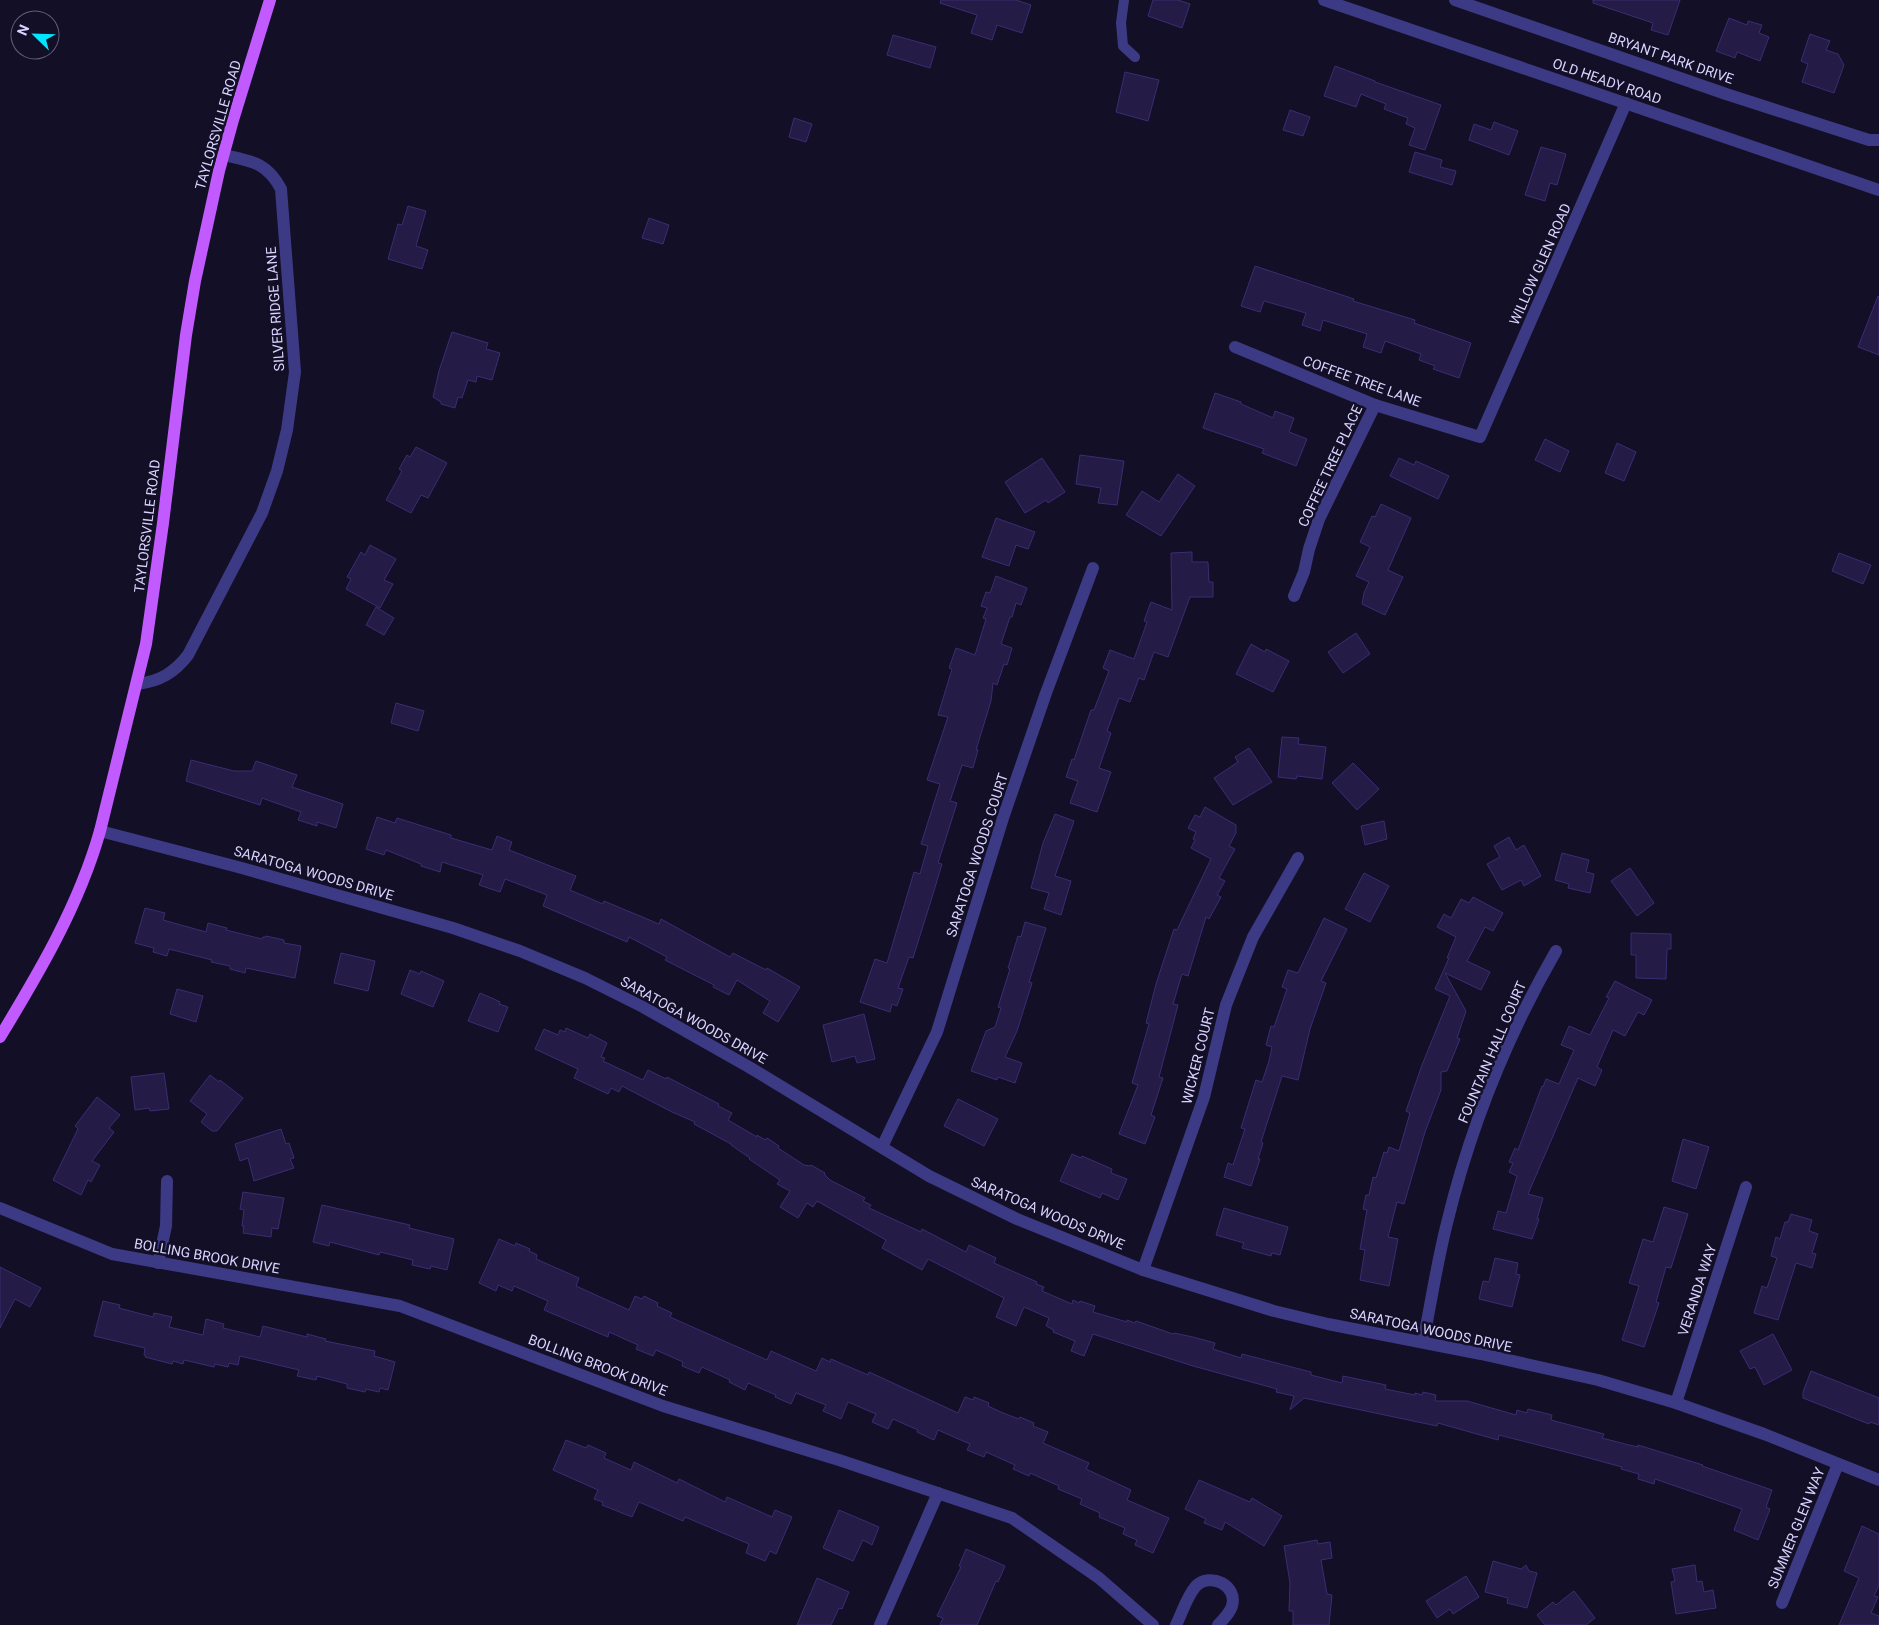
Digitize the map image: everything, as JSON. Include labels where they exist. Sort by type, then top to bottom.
[{"type":"main road","name":"TAYLORSVILLE ROAD","points":[[0,1037],[43,966],[78,895],[92,861],[100,831],[138,684],[154,593],[186,335],[195,281],[224,155],[270,0]]},
{"type":"street","name":"OLD HEADY ROAD","points":[[1324,0],[1879,190]]},
{"type":"street","name":"BRYANT PARK DRIVE","points":[[1455,0],[1726,94],[1869,140],[1879,140]]},
{"type":"street","name":"WILLOW GLEN ROAD","points":[[1480,437],[1626,103]]},
{"type":"street","name":"SILVER RIDGE LANE","points":[[138,684],[152,682],[167,676],[180,666],[188,655],[262,513],[277,471],[287,430],[295,372],[281,189],[274,176],[264,167],[253,162],[224,155]]},
{"type":"street","name":"COFFEE TREE LANE","points":[[1235,347],[1375,405],[1480,437]]},
{"type":"street","name":"COFFEE TREE PLACE","points":[[1294,596],[1304,572],[1309,548],[1319,519],[1375,405]]},
{"type":"street","name":"SARATOGA WOODS COURT","points":[[882,1147],[937,1032],[1003,818],[1046,693],[1093,568]]},
{"type":"street","name":"SARATOGA WOODS DRIVE","points":[[100,831],[238,867],[453,928],[527,954],[584,978],[643,1007],[749,1067],[929,1176],[1017,1219],[1144,1270],[1274,1311],[1598,1380],[1676,1403],[1764,1434],[1879,1480]]},
{"type":"street","name":"WICKER COURT","points":[[1144,1270],[1204,1097],[1226,1006],[1253,937],[1298,858]]},
{"type":"street","name":"FOUNTAIN HALL COURT","points":[[1423,1342],[1446,1224],[1456,1186],[1481,1110],[1534,989],[1556,951]]},
{"type":"street","points":[[158,1263],[166,1226],[167,1181]]},
{"type":"street","name":"VERANDA WAY","points":[[1676,1403],[1746,1187]]},
{"type":"street","name":"BOLLING BROOK DRIVE","points":[[0,1208],[112,1254],[400,1306],[663,1406],[839,1460],[1012,1518],[1099,1578],[1153,1625]]},
{"type":"street","name":"SUMMER GLEN WAY","points":[[1782,1603],[1838,1464]]},
{"type":"street","points":[[880,1625],[938,1493]]},
{"type":"street","points":[[1176,1625],[1196,1586],[1209,1580],[1223,1583],[1232,1594],[1232,1608],[1218,1625]]},
{"type":"lane","points":[[1124,0],[1121,23],[1123,46],[1135,57]]},
{"type":"building","points":[[941,0],[1016,0],[1031,5],[1022,33],[997,25],[992,40],[971,33],[977,15],[940,3]]},
{"type":"building","points":[[1153,0],[1178,0],[1190,4],[1182,28],[1148,16]]},
{"type":"building","points":[[1593,0],[1680,0],[1668,35],[1651,30],[1653,23],[1593,3]]},
{"type":"building","points":[[1729,18],[1747,25],[1748,21],[1762,25],[1759,33],[1769,37],[1760,61],[1737,52],[1735,58],[1716,51]]},
{"type":"building","points":[[1810,34],[1830,41],[1826,50],[1838,54],[1844,65],[1834,93],[1802,82],[1808,64],[1801,61]]},
{"type":"building","points":[[893,35],[936,47],[930,68],[887,55]]},
{"type":"building","points":[[1335,66],[1441,105],[1425,150],[1409,145],[1415,128],[1406,124],[1408,118],[1384,109],[1386,104],[1361,94],[1356,107],[1324,96]]},
{"type":"building","points":[[1125,72],[1159,80],[1148,121],[1116,112]]},
{"type":"building","points":[[1290,110],[1310,117],[1303,136],[1283,130]]},
{"type":"building","points":[[794,118],[812,124],[806,142],[789,137]]},
{"type":"building","points":[[1494,122],[1518,131],[1509,155],[1469,140],[1474,124],[1491,130]]},
{"type":"building","points":[[1541,147],[1566,154],[1557,185],[1550,183],[1545,201],[1525,195]]},
{"type":"building","points":[[1415,152],[1442,160],[1440,167],[1456,171],[1452,185],[1409,172]]},
{"type":"building","points":[[408,206],[426,211],[416,246],[428,250],[422,269],[388,259],[398,224],[402,225]]},
{"type":"building","points":[[649,218],[669,225],[663,244],[642,238]]},
{"type":"building","points":[[1255,266],[1354,299],[1353,301],[1415,320],[1414,323],[1471,343],[1459,378],[1433,369],[1435,366],[1419,360],[1421,354],[1385,341],[1381,353],[1363,347],[1367,334],[1323,320],[1320,331],[1302,325],[1306,313],[1264,301],[1260,312],[1241,306]]},
{"type":"building","points":[[1879,297],[1879,355],[1858,347]]},
{"type":"building","points":[[452,332],[488,343],[486,349],[500,353],[492,380],[477,376],[476,382],[468,380],[462,398],[458,397],[455,408],[441,404],[441,402],[433,397],[439,371]]},
{"type":"building","points":[[1215,393],[1241,402],[1241,404],[1273,418],[1275,411],[1294,418],[1289,432],[1307,439],[1296,466],[1262,453],[1264,449],[1203,428]]},
{"type":"building","points":[[1545,439],[1569,451],[1560,472],[1535,460]]},
{"type":"building","points":[[1617,443],[1636,452],[1624,481],[1605,473]]},
{"type":"building","points":[[416,447],[447,463],[428,498],[421,495],[411,513],[386,500],[402,471],[399,469],[407,455],[410,457]]},
{"type":"building","points":[[1080,455],[1124,461],[1117,505],[1098,503],[1101,488],[1076,484]]},
{"type":"building","points":[[1042,458],[1065,492],[1048,503],[1046,500],[1025,513],[1005,482]]},
{"type":"building","points":[[1399,458],[1414,465],[1416,461],[1449,476],[1438,499],[1390,476]]},
{"type":"building","points":[[1178,474],[1195,486],[1161,536],[1126,515],[1142,491],[1159,502]]},
{"type":"building","points":[[1381,504],[1411,518],[1388,570],[1403,577],[1385,615],[1362,604],[1369,582],[1356,576],[1370,547],[1360,542],[1372,516],[1375,517]]},
{"type":"building","points":[[996,518],[1035,532],[1028,549],[1016,545],[1009,566],[982,557]]},
{"type":"building","points":[[370,545],[396,559],[384,580],[393,584],[380,608],[346,589],[351,579],[347,577],[361,552],[365,555]]},
{"type":"building","points":[[1192,552],[1192,562],[1208,562],[1209,582],[1213,582],[1213,597],[1190,597],[1168,657],[1154,652],[1144,680],[1139,678],[1130,702],[1119,698],[1107,731],[1111,733],[1099,768],[1111,772],[1097,812],[1070,803],[1078,781],[1066,777],[1072,759],[1074,760],[1091,710],[1094,710],[1109,671],[1103,668],[1110,650],[1134,659],[1147,622],[1144,621],[1151,602],[1172,610],[1171,553]]},
{"type":"building","points":[[1839,553],[1871,565],[1863,584],[1832,571]]},
{"type":"building","points":[[996,576],[1027,588],[1021,605],[1016,603],[1001,644],[1012,648],[1007,665],[1004,664],[997,685],[993,683],[991,701],[976,750],[978,750],[973,768],[962,765],[950,801],[957,803],[938,863],[942,864],[913,958],[909,957],[898,988],[903,989],[897,1006],[892,1004],[890,1012],[860,1002],[875,959],[887,963],[914,872],[920,874],[928,846],[921,844],[940,784],[927,780],[948,717],[938,715],[952,669],[949,668],[956,648],[975,655],[986,619],[983,618],[987,608],[981,606],[986,592],[990,593]]},
{"type":"building","points":[[376,607],[394,618],[384,635],[366,625]]},
{"type":"building","points":[[1356,633],[1370,654],[1343,673],[1328,652]]},
{"type":"building","points":[[1251,644],[1265,652],[1266,649],[1289,661],[1273,692],[1236,674]]},
{"type":"building","points":[[396,703],[424,711],[418,731],[391,723]]},
{"type":"building","points":[[1282,737],[1299,738],[1298,744],[1326,747],[1322,779],[1297,776],[1296,779],[1278,777]]},
{"type":"building","points":[[1249,748],[1272,782],[1233,805],[1214,778],[1238,762],[1235,757]]},
{"type":"building","points":[[191,760],[234,771],[252,771],[256,761],[297,775],[292,787],[343,804],[336,828],[317,822],[317,826],[298,820],[301,812],[262,798],[260,805],[186,781]]},
{"type":"building","points":[[1353,763],[1379,789],[1357,810],[1332,783]]},
{"type":"building","points":[[1205,807],[1236,825],[1236,833],[1229,846],[1235,849],[1219,878],[1225,881],[1217,895],[1221,897],[1209,919],[1206,917],[1188,976],[1182,974],[1173,1004],[1178,1005],[1159,1077],[1163,1078],[1151,1115],[1155,1117],[1145,1144],[1119,1134],[1138,1085],[1132,1083],[1149,1024],[1146,1023],[1156,984],[1174,929],[1177,930],[1211,859],[1191,848],[1196,832],[1188,828],[1195,815],[1200,817]]},
{"type":"building","points":[[1055,814],[1074,821],[1055,876],[1071,881],[1061,915],[1044,909],[1049,893],[1031,888],[1043,843]]},
{"type":"building","points":[[377,817],[395,823],[397,818],[451,835],[451,838],[492,850],[497,836],[512,842],[509,850],[576,876],[570,890],[603,904],[604,901],[659,924],[661,919],[730,957],[733,953],[766,970],[767,968],[800,987],[778,1022],[763,1013],[770,1001],[737,980],[729,995],[713,987],[714,985],[665,960],[667,957],[629,937],[627,942],[543,906],[547,895],[505,879],[500,892],[479,885],[483,875],[442,862],[440,872],[421,866],[421,864],[386,850],[384,855],[366,849]]},
{"type":"building","points":[[1384,821],[1387,839],[1365,845],[1361,826]]},
{"type":"building","points":[[1509,837],[1516,850],[1524,845],[1541,876],[1524,886],[1521,880],[1502,890],[1487,864],[1500,857],[1494,846]]},
{"type":"building","points":[[1562,853],[1589,860],[1586,872],[1594,874],[1590,893],[1568,888],[1569,884],[1555,880]]},
{"type":"building","points":[[1630,868],[1654,903],[1637,916],[1611,881]]},
{"type":"building","points":[[1364,873],[1389,886],[1370,922],[1345,909]]},
{"type":"building","points":[[1473,897],[1503,913],[1493,931],[1485,927],[1467,961],[1490,972],[1481,990],[1445,973],[1466,1011],[1457,1038],[1460,1039],[1447,1071],[1441,1072],[1441,1090],[1425,1132],[1404,1204],[1397,1202],[1388,1237],[1398,1239],[1389,1286],[1360,1280],[1365,1250],[1360,1249],[1367,1210],[1363,1209],[1366,1195],[1369,1195],[1373,1177],[1376,1178],[1384,1152],[1387,1153],[1389,1147],[1399,1151],[1410,1113],[1406,1111],[1450,996],[1435,989],[1456,937],[1437,927],[1444,914],[1451,918],[1461,899],[1469,903]]},
{"type":"building","points":[[145,908],[165,913],[163,920],[206,932],[208,923],[227,928],[226,930],[262,939],[266,936],[284,940],[284,943],[301,946],[295,978],[246,968],[245,973],[230,969],[230,966],[211,962],[212,960],[169,949],[167,956],[153,952],[154,948],[135,943]]},
{"type":"building","points":[[1324,918],[1347,929],[1321,981],[1326,983],[1310,1029],[1298,1080],[1282,1076],[1261,1142],[1263,1143],[1258,1159],[1260,1159],[1251,1186],[1224,1177],[1228,1163],[1233,1165],[1245,1129],[1241,1128],[1256,1080],[1262,1082],[1269,1061],[1272,1047],[1266,1045],[1271,1026],[1274,1027],[1287,989],[1282,987],[1288,970],[1298,973]]},
{"type":"building","points":[[1025,922],[1046,928],[1029,982],[1032,983],[1017,1031],[1005,1057],[1022,1063],[1015,1083],[998,1077],[997,1080],[971,1071],[986,1031],[995,1027],[1001,1008],[998,1007],[1010,969],[1008,968],[1018,936],[1021,937]]},
{"type":"building","points":[[1631,933],[1671,934],[1671,949],[1667,949],[1666,979],[1636,978],[1636,955],[1631,955]]},
{"type":"building","points":[[341,953],[375,961],[368,991],[334,983]]},
{"type":"building","points":[[410,970],[420,974],[421,971],[444,981],[433,1007],[401,994]]},
{"type":"building","points":[[1615,981],[1652,1000],[1644,1015],[1638,1012],[1625,1036],[1613,1030],[1597,1067],[1602,1070],[1595,1086],[1578,1078],[1528,1194],[1543,1198],[1537,1219],[1539,1219],[1532,1239],[1493,1229],[1498,1211],[1506,1213],[1517,1176],[1509,1172],[1513,1163],[1509,1162],[1515,1148],[1518,1150],[1542,1086],[1546,1079],[1559,1084],[1574,1050],[1561,1045],[1569,1026],[1590,1035],[1609,998],[1606,997]]},
{"type":"building","points":[[177,989],[203,996],[196,1022],[170,1014]]},
{"type":"building","points":[[480,993],[508,1007],[498,1032],[468,1021]]},
{"type":"building","points":[[864,1014],[875,1059],[857,1063],[855,1056],[832,1062],[823,1025]]},
{"type":"building","points":[[566,1028],[588,1038],[590,1034],[607,1043],[601,1057],[605,1058],[603,1061],[643,1080],[648,1070],[666,1079],[667,1077],[719,1104],[718,1106],[732,1113],[728,1120],[757,1137],[757,1135],[765,1140],[767,1138],[779,1146],[778,1148],[804,1165],[811,1165],[825,1173],[830,1180],[865,1198],[863,1201],[871,1205],[869,1208],[921,1232],[922,1229],[966,1252],[969,1245],[996,1258],[994,1263],[1037,1282],[1036,1284],[1044,1287],[1042,1291],[1072,1304],[1073,1300],[1079,1303],[1080,1301],[1095,1306],[1093,1312],[1127,1322],[1127,1320],[1135,1323],[1136,1321],[1173,1334],[1215,1343],[1213,1349],[1241,1358],[1242,1354],[1311,1372],[1311,1375],[1342,1383],[1343,1376],[1386,1385],[1385,1389],[1415,1395],[1415,1393],[1422,1395],[1423,1392],[1436,1395],[1435,1401],[1467,1401],[1516,1415],[1517,1410],[1527,1413],[1528,1409],[1552,1415],[1551,1420],[1604,1434],[1602,1438],[1638,1447],[1638,1445],[1703,1465],[1772,1490],[1766,1507],[1770,1509],[1758,1540],[1734,1530],[1742,1509],[1655,1479],[1654,1484],[1638,1479],[1639,1474],[1621,1469],[1622,1467],[1499,1435],[1498,1440],[1438,1423],[1437,1426],[1304,1398],[1290,1410],[1294,1396],[1276,1392],[1277,1389],[1193,1366],[1093,1334],[1084,1356],[1071,1351],[1075,1341],[1053,1332],[1054,1330],[1046,1326],[1049,1318],[1024,1307],[1016,1326],[996,1317],[1004,1298],[928,1259],[922,1270],[882,1248],[886,1240],[817,1201],[813,1207],[807,1203],[798,1218],[780,1207],[790,1191],[777,1184],[780,1180],[731,1144],[694,1124],[695,1122],[622,1086],[619,1092],[611,1088],[608,1094],[574,1078],[578,1069],[535,1049],[544,1029],[558,1035],[560,1030],[565,1032]]},
{"type":"building","points":[[164,1073],[169,1109],[150,1111],[149,1108],[135,1110],[131,1077]]},
{"type":"building","points":[[210,1075],[219,1082],[220,1080],[243,1098],[217,1131],[212,1131],[201,1122],[207,1114],[190,1101]]},
{"type":"building","points":[[97,1097],[120,1115],[109,1128],[114,1132],[92,1161],[100,1165],[91,1182],[88,1180],[81,1195],[53,1180],[78,1129],[75,1126]]},
{"type":"building","points":[[958,1099],[998,1119],[984,1146],[944,1126]]},
{"type":"building","points":[[281,1129],[286,1144],[289,1143],[294,1158],[290,1159],[294,1168],[254,1181],[248,1158],[240,1161],[235,1144]]},
{"type":"building","points":[[1683,1139],[1709,1147],[1696,1189],[1672,1181]]},
{"type":"building","points":[[1072,1154],[1081,1158],[1082,1156],[1112,1169],[1111,1173],[1127,1179],[1118,1200],[1102,1193],[1100,1198],[1060,1181]]},
{"type":"building","points":[[243,1192],[284,1198],[278,1229],[272,1228],[271,1237],[243,1233],[244,1210],[240,1209]]},
{"type":"building","points":[[322,1205],[410,1225],[409,1228],[454,1239],[447,1270],[431,1266],[430,1269],[412,1265],[413,1260],[380,1252],[379,1255],[330,1242],[329,1246],[313,1242]]},
{"type":"building","points":[[1664,1207],[1688,1214],[1671,1268],[1666,1267],[1656,1302],[1659,1303],[1644,1347],[1622,1340],[1639,1286],[1629,1283],[1643,1239],[1653,1242]]},
{"type":"building","points":[[1224,1208],[1288,1227],[1280,1255],[1272,1253],[1271,1256],[1242,1248],[1244,1243],[1216,1235]]},
{"type":"building","points":[[1791,1214],[1812,1220],[1809,1231],[1818,1234],[1812,1253],[1816,1254],[1812,1268],[1796,1263],[1778,1320],[1754,1313],[1762,1286],[1767,1288],[1777,1258],[1771,1256],[1776,1237],[1780,1239],[1785,1222],[1788,1222]]},
{"type":"building","points":[[499,1239],[515,1246],[516,1243],[530,1249],[529,1251],[537,1255],[536,1259],[579,1278],[576,1286],[629,1310],[635,1296],[642,1299],[644,1296],[658,1303],[657,1306],[672,1313],[670,1317],[767,1360],[771,1351],[816,1371],[822,1358],[830,1362],[831,1359],[868,1375],[869,1372],[958,1413],[965,1397],[973,1400],[974,1397],[989,1403],[988,1406],[1003,1413],[1034,1423],[1033,1426],[1048,1432],[1043,1443],[1089,1463],[1086,1469],[1131,1490],[1127,1500],[1169,1518],[1153,1553],[1135,1545],[1137,1540],[1123,1534],[1125,1528],[1099,1517],[1100,1513],[1080,1504],[1082,1499],[1058,1489],[1059,1486],[1030,1473],[1029,1476],[1013,1469],[1015,1465],[986,1452],[984,1457],[967,1450],[970,1444],[938,1430],[934,1440],[917,1432],[918,1430],[893,1419],[888,1429],[872,1422],[876,1414],[848,1402],[841,1419],[823,1411],[826,1405],[796,1393],[791,1404],[775,1397],[776,1395],[748,1383],[745,1390],[729,1382],[730,1380],[702,1367],[699,1373],[682,1366],[683,1362],[656,1350],[653,1356],[636,1349],[638,1345],[609,1332],[608,1337],[544,1310],[548,1301],[514,1286],[512,1291],[498,1285],[496,1291],[479,1283]]},
{"type":"building","points":[[1495,1258],[1518,1263],[1516,1274],[1520,1275],[1512,1307],[1479,1299],[1483,1281],[1489,1282]]},
{"type":"building","points":[[0,1267],[41,1288],[30,1307],[15,1299],[0,1328]]},
{"type":"building","points":[[103,1301],[120,1305],[119,1308],[153,1317],[154,1313],[172,1317],[169,1327],[203,1335],[206,1319],[224,1324],[223,1328],[260,1337],[263,1326],[307,1337],[307,1334],[326,1339],[325,1341],[375,1351],[374,1356],[395,1362],[388,1390],[380,1388],[379,1392],[366,1389],[365,1392],[347,1388],[347,1384],[317,1376],[316,1380],[297,1376],[299,1370],[240,1356],[238,1365],[229,1363],[228,1367],[215,1364],[214,1367],[184,1360],[183,1364],[173,1361],[172,1364],[145,1357],[145,1348],[94,1336]]},
{"type":"building","points":[[1773,1334],[1792,1370],[1764,1385],[1755,1367],[1750,1369],[1740,1351]]},
{"type":"building","points":[[1811,1371],[1879,1398],[1879,1425],[1870,1422],[1869,1424],[1803,1398],[1803,1392]]},
{"type":"building","points":[[566,1440],[586,1448],[588,1445],[606,1453],[604,1458],[631,1470],[634,1462],[677,1483],[679,1479],[725,1502],[727,1497],[772,1517],[775,1510],[792,1517],[776,1554],[770,1551],[765,1561],[746,1553],[749,1544],[685,1517],[683,1521],[639,1502],[632,1517],[602,1505],[603,1502],[594,1499],[598,1490],[553,1470]]},
{"type":"building","points":[[1199,1480],[1250,1502],[1252,1498],[1282,1516],[1264,1546],[1225,1522],[1222,1530],[1204,1523],[1206,1519],[1185,1509]]},
{"type":"building","points":[[839,1510],[879,1527],[872,1545],[863,1540],[853,1561],[823,1548]]},
{"type":"building","points":[[1862,1526],[1879,1534],[1879,1585],[1874,1596],[1878,1597],[1871,1613],[1879,1616],[1879,1625],[1839,1625],[1859,1578],[1844,1571]]},
{"type":"building","points":[[1317,1540],[1318,1544],[1330,1542],[1332,1558],[1321,1560],[1327,1594],[1332,1595],[1329,1625],[1293,1625],[1293,1611],[1289,1611],[1290,1583],[1284,1546]]},
{"type":"building","points":[[966,1549],[1005,1566],[998,1582],[996,1581],[977,1625],[940,1625],[943,1618],[937,1616],[961,1567],[959,1566]]},
{"type":"building","points":[[1493,1561],[1521,1569],[1526,1565],[1529,1571],[1537,1573],[1527,1608],[1507,1603],[1508,1598],[1485,1592]]},
{"type":"building","points":[[1695,1565],[1697,1582],[1702,1581],[1704,1592],[1713,1590],[1716,1608],[1676,1614],[1671,1582],[1675,1581],[1672,1569]]},
{"type":"building","points":[[1466,1576],[1479,1597],[1453,1614],[1450,1609],[1437,1618],[1426,1601]]},
{"type":"building","points":[[817,1578],[849,1592],[842,1609],[839,1608],[831,1625],[797,1625]]},
{"type":"building","points":[[1574,1591],[1595,1618],[1586,1625],[1545,1625],[1537,1615],[1553,1602],[1556,1605]]}]
